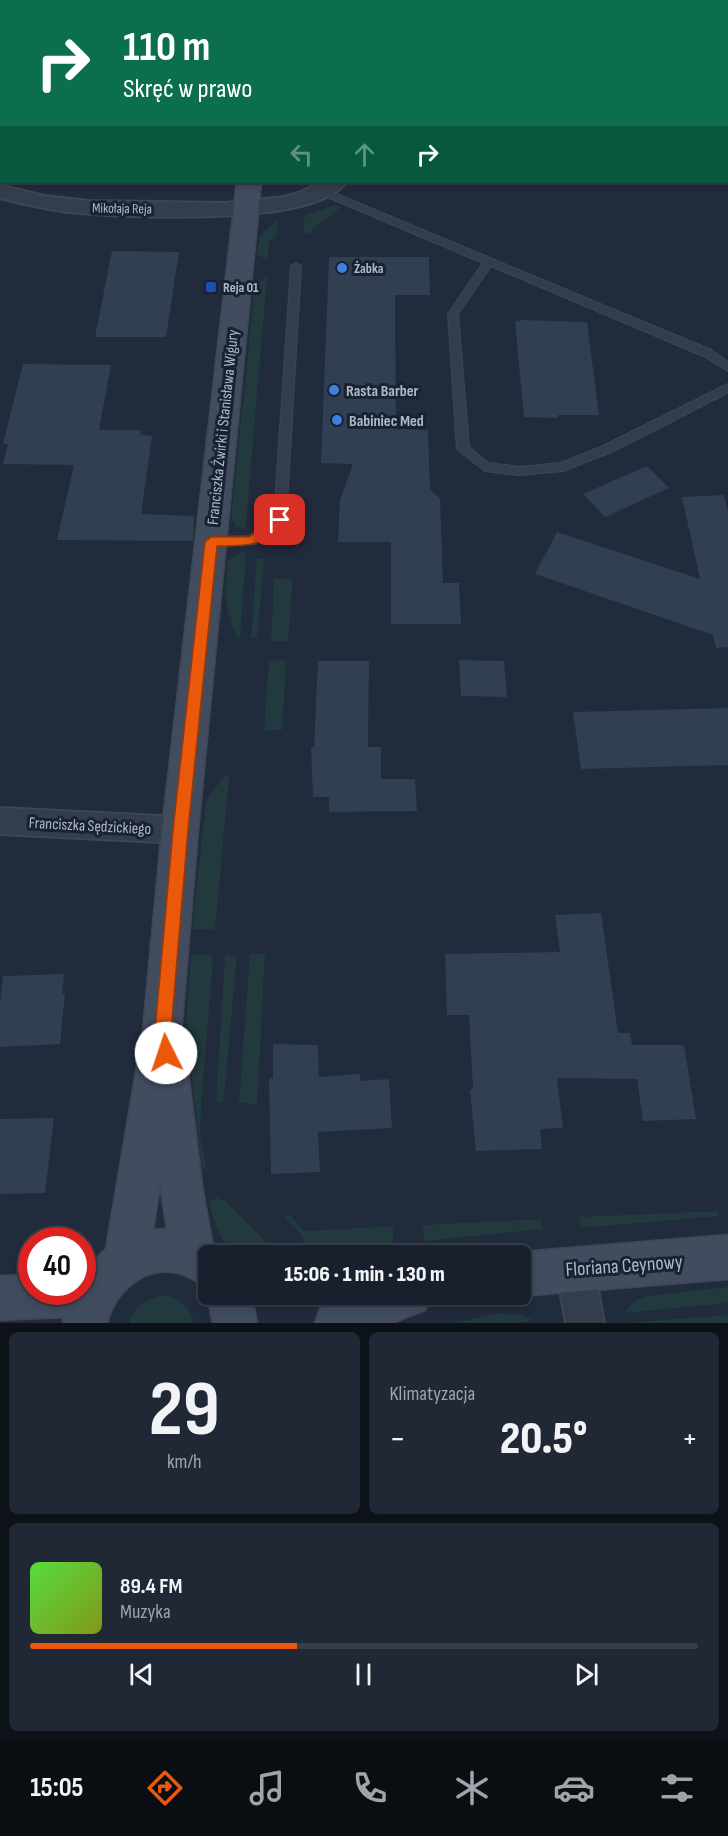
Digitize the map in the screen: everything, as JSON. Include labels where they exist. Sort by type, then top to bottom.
[{"type":"street","name":"Mikołaja Reja","points":[[0,191],[38,201],[104,208],[247,195],[297,201],[328,186]]},
{"type":"street","name":"Franciszka Żwirki i Stanisława Wigury","points":[[126,1261],[163,1031],[180,830],[247,195]]},
{"type":"street","name":"Franciszka Sędzickiego","points":[[0,821],[180,830]]},
{"type":"street","name":"Franciszka Żwirki i Stanisława Wigury","points":[[163,1031],[181,1186],[198,1249]]},
{"type":"street","points":[[0,1298],[89,1309],[108,1275],[126,1261],[148,1251],[171,1250],[198,1259]]},
{"type":"street","name":"Floriana Ceynowy","points":[[531,1274],[575,1268],[728,1257]]},
{"type":"street","points":[[575,1268],[585,1323]]},
{"type":"street","points":[[231,1305],[235,1323]]},
{"type":"street","points":[[337,1323],[382,1305]]},
{"type":"lane","points":[[328,186],[489,261],[707,353],[728,367]]},
{"type":"lane","points":[[489,261],[453,314],[463,449],[485,467],[519,471],[563,466],[607,449],[728,388]]},
{"type":"lane","points":[[211,542],[252,541],[267,532],[280,520],[296,266]]},
{"type":"green space","points":[[336,205],[341,207],[313,229],[312,233],[308,234],[303,229],[305,215]]},
{"type":"green space","points":[[278,219],[276,238],[269,241],[267,260],[256,254],[260,236]]},
{"type":"green space","points":[[267,277],[246,526],[248,529],[236,526],[231,518],[255,284]]},
{"type":"green space","points":[[246,552],[240,637],[237,638],[226,600],[228,560],[239,553]]},
{"type":"green space","points":[[257,559],[264,559],[257,638],[251,638]]},
{"type":"green space","points":[[274,579],[293,579],[288,641],[271,641]]},
{"type":"green space","points":[[269,660],[286,661],[282,730],[264,730]]},
{"type":"green space","points":[[224,776],[229,776],[215,930],[192,929],[206,801]]},
{"type":"green space","points":[[210,954],[213,958],[200,1133],[206,1166],[202,1171],[186,1023],[191,955]]},
{"type":"green space","points":[[250,954],[265,954],[257,1104],[239,1103]]},
{"type":"green space","points":[[225,955],[237,956],[223,1102],[216,1102]]},
{"type":"green space","points":[[217,1198],[225,1201],[269,1245],[226,1245],[215,1224],[209,1201]]},
{"type":"green space","points":[[718,1211],[719,1216],[581,1228],[579,1217]]},
{"type":"green space","points":[[288,1213],[305,1231],[394,1226],[393,1244],[304,1245],[302,1235],[285,1218]]},
{"type":"green space","points":[[541,1219],[542,1229],[424,1241],[423,1225]]},
{"type":"green space","points":[[728,1287],[728,1303],[624,1313],[637,1299],[646,1296]]},
{"type":"green space","points":[[165,1295],[184,1304],[192,1323],[129,1323],[134,1311],[142,1303]]},
{"type":"green space","points":[[501,1313],[521,1315],[533,1320],[521,1323],[455,1323]]},
{"type":"green space","points":[[728,1315],[728,1323],[624,1323]]},
{"type":"building","points":[[112,251],[179,252],[166,337],[95,337]]},
{"type":"building","points":[[329,257],[429,257],[430,295],[395,295],[396,429],[428,430],[430,490],[440,498],[443,583],[459,583],[461,624],[391,624],[391,542],[338,542],[340,500],[353,464],[321,463]]},
{"type":"building","points":[[522,320],[587,322],[599,415],[558,415],[558,418],[524,417],[515,322]]},
{"type":"building","points":[[23,364],[111,365],[99,430],[141,430],[140,435],[152,436],[141,514],[194,516],[193,541],[57,540],[74,465],[3,464],[8,444],[3,444]]},
{"type":"building","points":[[647,466],[669,488],[605,517],[583,494]]},
{"type":"building","points":[[724,495],[728,512],[728,647],[716,648],[713,635],[535,574],[557,532],[700,579],[682,497]]},
{"type":"building","points":[[459,660],[504,661],[507,697],[461,696]]},
{"type":"building","points":[[318,661],[369,661],[368,747],[381,747],[381,779],[415,779],[417,811],[329,812],[329,797],[313,797],[311,747],[314,747]]},
{"type":"building","points":[[728,708],[728,765],[581,769],[573,712]]},
{"type":"building","points":[[601,913],[618,1033],[630,1033],[632,1045],[684,1045],[696,1119],[643,1121],[637,1079],[557,1078],[563,1128],[540,1129],[542,1149],[476,1151],[470,1090],[473,1089],[469,1015],[447,1015],[445,954],[560,952],[555,915]]},
{"type":"building","points":[[64,974],[62,994],[65,993],[60,1044],[0,1047],[0,1002],[3,976]]},
{"type":"building","points":[[273,1044],[318,1045],[319,1077],[360,1074],[360,1081],[389,1079],[392,1128],[318,1132],[320,1172],[271,1174],[269,1078],[273,1078]]},
{"type":"building","points":[[54,1118],[45,1193],[0,1194],[0,1119]]},
{"type":"place","name":"Żabka","points":[[342,268]]},
{"type":"place","name":"Reja 01","points":[[211,287]]},
{"type":"place","name":"Rasta Barber","points":[[334,390]]},
{"type":"place","name":"Babiniec Med","points":[[337,420]]},
{"type":"route","points":[[166,1053],[163,1031],[180,830],[211,542],[252,541],[267,532],[280,520]]}]
